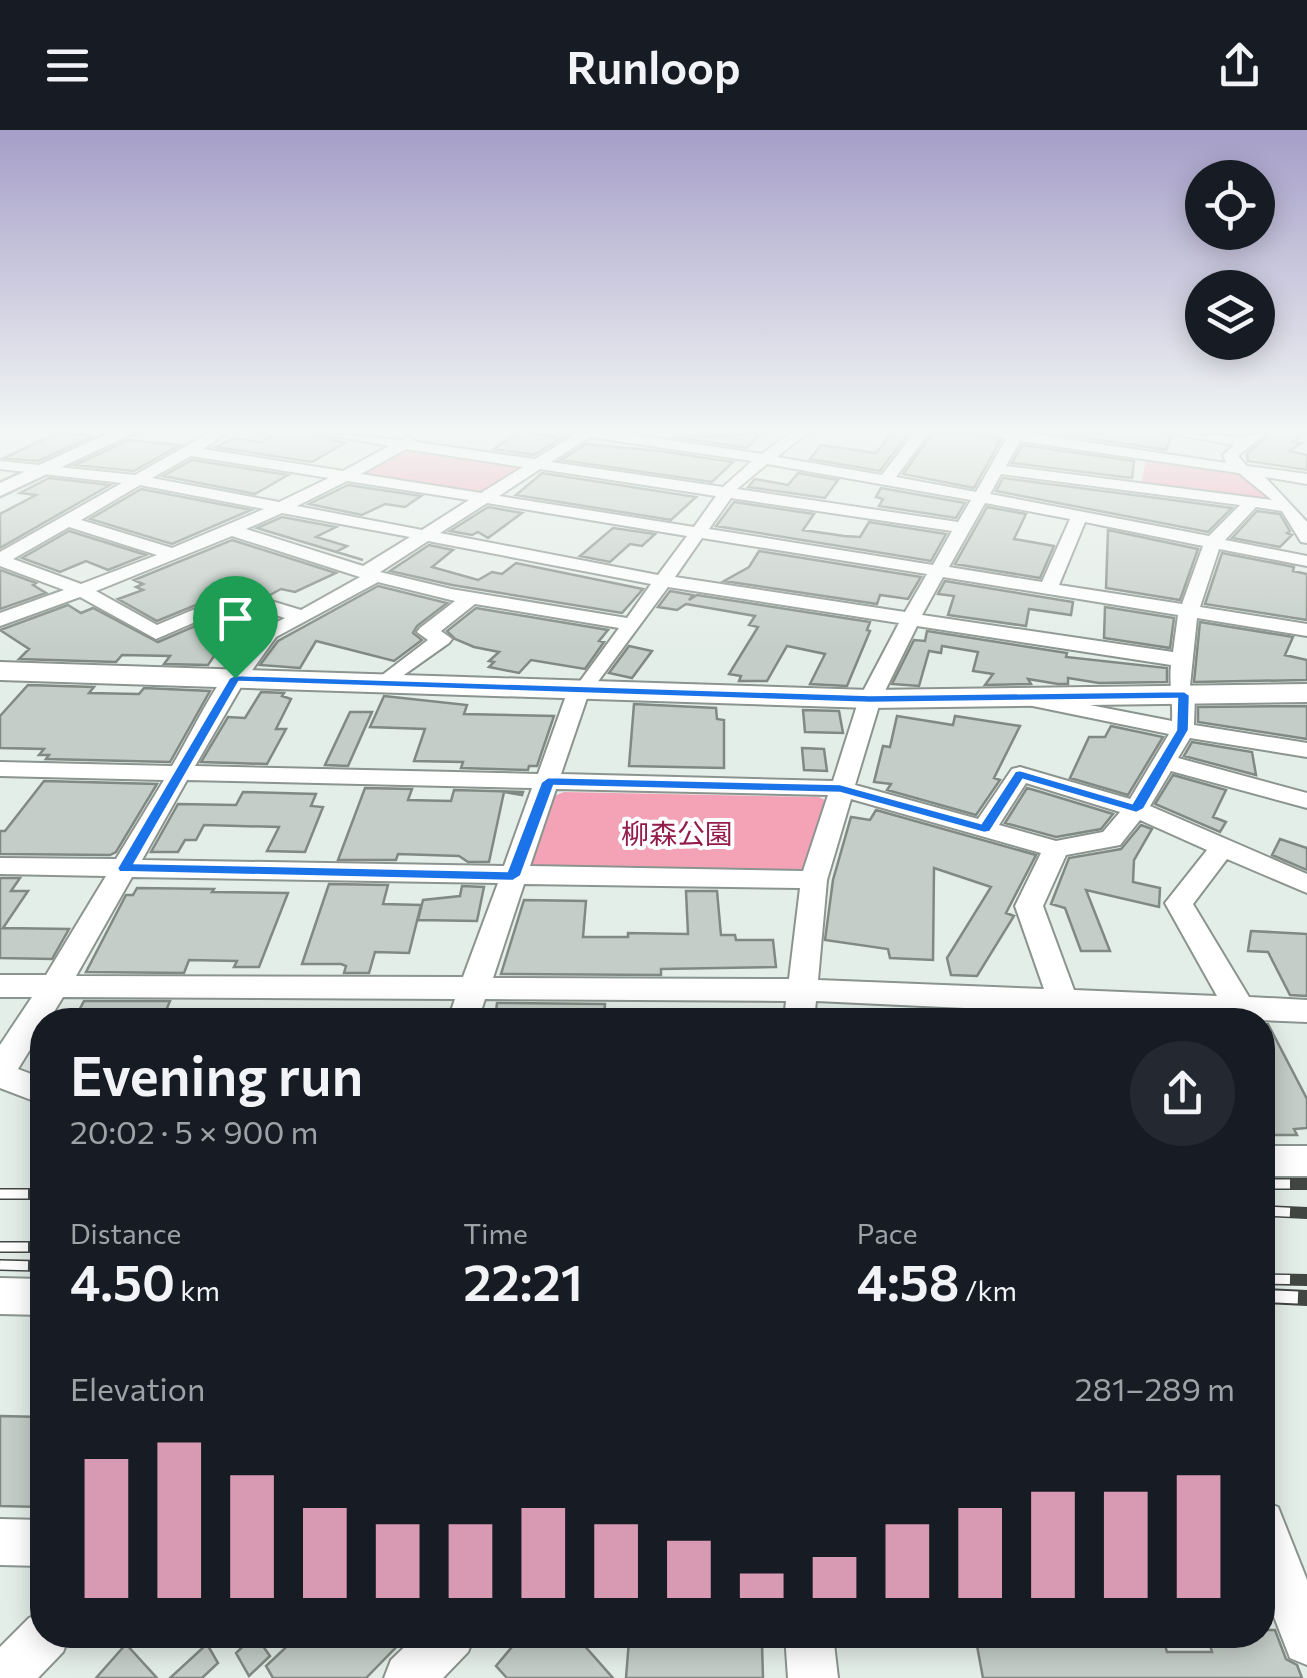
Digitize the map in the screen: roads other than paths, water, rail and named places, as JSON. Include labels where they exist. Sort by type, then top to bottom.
[{"type":"main road","points":[[0,671],[870,699],[1307,693]]},
{"type":"street","points":[[0,559],[95,505]]},
{"type":"street","points":[[274,505],[662,580],[1182,660]]},
{"type":"street","points":[[0,620],[176,555],[287,505]]},
{"type":"street","points":[[41,1008],[235,678],[269,633],[302,617],[477,505]]},
{"type":"street","points":[[527,505],[1307,630]]},
{"type":"street","points":[[466,1008],[582,690],[717,505]]},
{"type":"street","points":[[809,505],[963,528]]},
{"type":"street","points":[[801,1005],[814,880],[870,699],[911,618],[976,505]]},
{"type":"street","points":[[1013,505],[1307,561]]},
{"type":"street","points":[[0,769],[840,788],[1056,849],[1111,839],[1136,809],[1183,730],[1184,695],[1179,686],[1188,613],[1213,542],[1249,505]]},
{"type":"street","points":[[1278,505],[1300,520],[1307,538]]},
{"type":"street","points":[[1048,588],[1080,518]]},
{"type":"street","points":[[68,521],[176,555]]},
{"type":"street","points":[[231,530],[370,574],[470,599],[630,624]]},
{"type":"street","points":[[0,559],[82,591],[156,633],[238,597],[302,617]]},
{"type":"street","points":[[384,683],[442,639],[427,632],[470,599]]},
{"type":"street","points":[[1018,697],[1307,750]]},
{"type":"street","points":[[1165,762],[1307,801]]},
{"type":"street","points":[[984,828],[1020,774],[1136,809],[1307,884]]},
{"type":"street","points":[[1223,847],[1178,903],[1239,1008]]},
{"type":"street","points":[[1056,849],[1029,906],[1065,1008]]},
{"type":"street","points":[[0,866],[814,880]]},
{"type":"street","points":[[0,986],[472,988],[934,1008]]},
{"type":"street","points":[[1275,1010],[1307,1011]]},
{"type":"street","points":[[30,1025],[0,1073],[30,1086]]},
{"type":"street","points":[[1275,1162],[1307,1161]]},
{"type":"street","points":[[0,1296],[30,1297]]},
{"type":"street","points":[[0,1542],[30,1543]]},
{"type":"street","points":[[1284,1579],[1307,1642]]},
{"type":"street","points":[[4,1678],[33,1648]]},
{"type":"street","points":[[409,1678],[438,1648]]},
{"type":"street","points":[[810,1648],[813,1678]]},
{"type":"railway","points":[[1275,1184],[1307,1184]]},
{"type":"railway","points":[[0,1194],[30,1194]]},
{"type":"railway","points":[[1275,1212],[1307,1213]]},
{"type":"railway","points":[[0,1247],[30,1247]]},
{"type":"railway","points":[[0,1265],[30,1266]]},
{"type":"railway","points":[[1275,1279],[1307,1280]]},
{"type":"railway","points":[[1275,1297],[1307,1298]]},
{"type":"park label","name":"柳森公園","points":[[677,833]]}]
